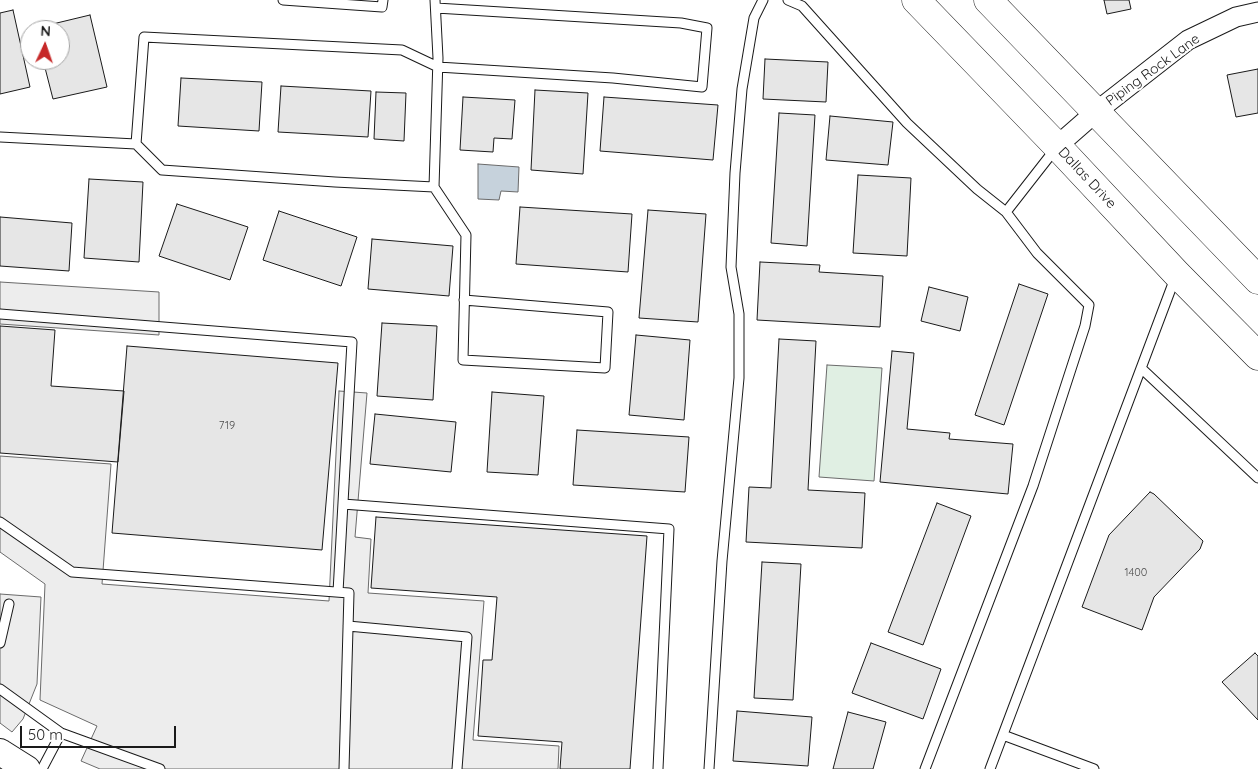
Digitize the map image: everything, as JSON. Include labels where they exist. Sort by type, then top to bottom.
[{"type":"main road","name":"Dallas Drive","points":[[916,0],[1176,273],[1258,356]]},
{"type":"main road","points":[[988,0],[1258,280]]},
{"type":"main road","points":[[0,752],[27,769]]},
{"type":"street","name":"Piping Rock Lane","points":[[1057,146],[1097,111],[1188,40],[1236,17],[1258,12]]},
{"type":"lane","points":[[282,0],[382,7],[383,0]]},
{"type":"lane","points":[[709,769],[722,560],[739,378],[739,314],[730,267],[735,173],[742,89],[754,18],[764,0]]},
{"type":"lane","points":[[788,0],[802,6],[907,123],[977,189],[1006,212],[1037,253],[1089,305],[1082,335],[1033,486],[925,769]]},
{"type":"lane","points":[[136,144],[144,36],[402,50],[438,67],[613,78],[702,86],[707,28],[681,23],[435,4],[438,67],[434,187],[466,235],[464,300],[463,360],[605,368],[608,312],[464,300]]},
{"type":"lane","points":[[0,137],[136,144],[162,170],[434,187]]},
{"type":"lane","points":[[1006,212],[1057,146]]},
{"type":"lane","points":[[990,769],[1176,273]]},
{"type":"lane","points":[[0,314],[352,342],[338,592]]},
{"type":"lane","points":[[1141,368],[1258,478]]},
{"type":"lane","points":[[343,504],[669,529],[658,769]]},
{"type":"lane","points":[[0,522],[72,572],[349,593],[344,769]]},
{"type":"lane","points":[[0,643],[10,604]]},
{"type":"lane","points":[[348,626],[467,637],[457,769]]},
{"type":"lane","points":[[0,689],[61,733],[160,769]]},
{"type":"lane","points":[[42,769],[61,733]]},
{"type":"lane","points":[[1003,735],[1094,769]]},
{"type":"green space","points":[[827,365],[882,368],[874,481],[819,477]]},
{"type":"shaded area","points":[[478,164],[519,167],[518,192],[501,191],[499,200],[478,199]]},
{"type":"shaded area","points":[[0,282],[159,292],[159,335],[0,324]]},
{"type":"shaded area","points":[[339,391],[367,393],[355,537],[371,539],[368,593],[484,601],[473,740],[559,746],[558,769],[100,769],[81,761],[97,726],[40,700],[45,584],[0,552],[0,456],[111,464],[102,584],[329,601]]},
{"type":"shaded area","points":[[0,594],[41,597],[37,684],[23,719],[12,732],[0,723]]},
{"type":"building","points":[[1104,0],[1129,0],[1131,9],[1107,14]]},
{"type":"building","points":[[13,10],[20,42],[20,70],[26,70],[30,87],[0,94],[0,13]]},
{"type":"building","points":[[90,15],[107,87],[53,99],[46,70],[70,70],[69,20]]},
{"type":"building","points":[[765,59],[828,62],[826,102],[763,99]]},
{"type":"building","points":[[1258,69],[1258,113],[1236,117],[1227,75]]},
{"type":"building","points":[[181,78],[262,82],[259,131],[178,126]]},
{"type":"building","points":[[281,86],[371,91],[368,137],[278,132]]},
{"type":"building","points":[[535,90],[588,93],[583,174],[531,170]]},
{"type":"building","points":[[376,92],[406,93],[404,141],[374,139]]},
{"type":"building","points":[[463,97],[515,100],[512,139],[494,138],[493,152],[460,150]]},
{"type":"building","points":[[604,97],[718,105],[713,160],[600,151]]},
{"type":"building","points":[[779,113],[815,115],[807,246],[771,243]]},
{"type":"building","points":[[830,116],[893,122],[888,165],[826,160]]},
{"type":"building","points":[[858,175],[911,178],[907,256],[853,253]]},
{"type":"building","points":[[89,179],[143,182],[139,262],[84,258]]},
{"type":"building","points":[[177,204],[248,227],[230,280],[159,256]]},
{"type":"building","points":[[520,207],[632,214],[628,272],[516,264]]},
{"type":"building","points":[[648,210],[706,214],[698,322],[639,318]]},
{"type":"building","points":[[279,211],[357,237],[341,286],[263,260]]},
{"type":"building","points":[[0,217],[72,223],[69,271],[0,266]]},
{"type":"building","points":[[372,239],[453,246],[449,296],[368,289]]},
{"type":"building","points":[[760,262],[820,265],[819,272],[883,276],[880,327],[757,320]]},
{"type":"building","points":[[1019,284],[1048,294],[1004,425],[975,415]]},
{"type":"building","points":[[929,287],[968,297],[960,331],[921,321]]},
{"type":"building","points":[[382,323],[437,326],[433,400],[377,396]]},
{"type":"building","points":[[0,326],[55,330],[51,386],[124,391],[118,462],[0,453]]},
{"type":"building","points":[[636,335],[690,340],[684,420],[629,415]]},
{"type":"building","points":[[779,339],[816,341],[808,490],[865,493],[862,548],[746,542],[749,487],[771,488]]},
{"type":"building","points":[[127,346],[338,363],[322,550],[112,533]]},
{"type":"building","points":[[892,351],[914,353],[907,429],[950,433],[949,439],[1013,444],[1008,494],[880,482]]},
{"type":"building","points":[[492,392],[544,396],[538,475],[487,472]]},
{"type":"building","points":[[375,414],[456,422],[451,472],[370,464]]},
{"type":"building","points":[[577,430],[689,437],[685,492],[573,485]]},
{"type":"building","points":[[1150,492],[1203,541],[1200,549],[1154,597],[1142,630],[1082,607],[1109,535]]},
{"type":"building","points":[[937,503],[971,516],[923,645],[888,632]]},
{"type":"building","points":[[376,517],[647,536],[630,769],[560,769],[562,742],[478,736],[483,660],[492,660],[497,597],[371,588]]},
{"type":"building","points":[[762,562],[801,564],[793,700],[754,698]]},
{"type":"building","points":[[871,643],[941,669],[923,719],[852,693]]},
{"type":"building","points":[[1255,653],[1258,656],[1258,720],[1222,682]]},
{"type":"building","points":[[737,711],[812,717],[808,766],[733,761]]},
{"type":"building","points":[[848,712],[886,722],[873,769],[833,769]]}]
